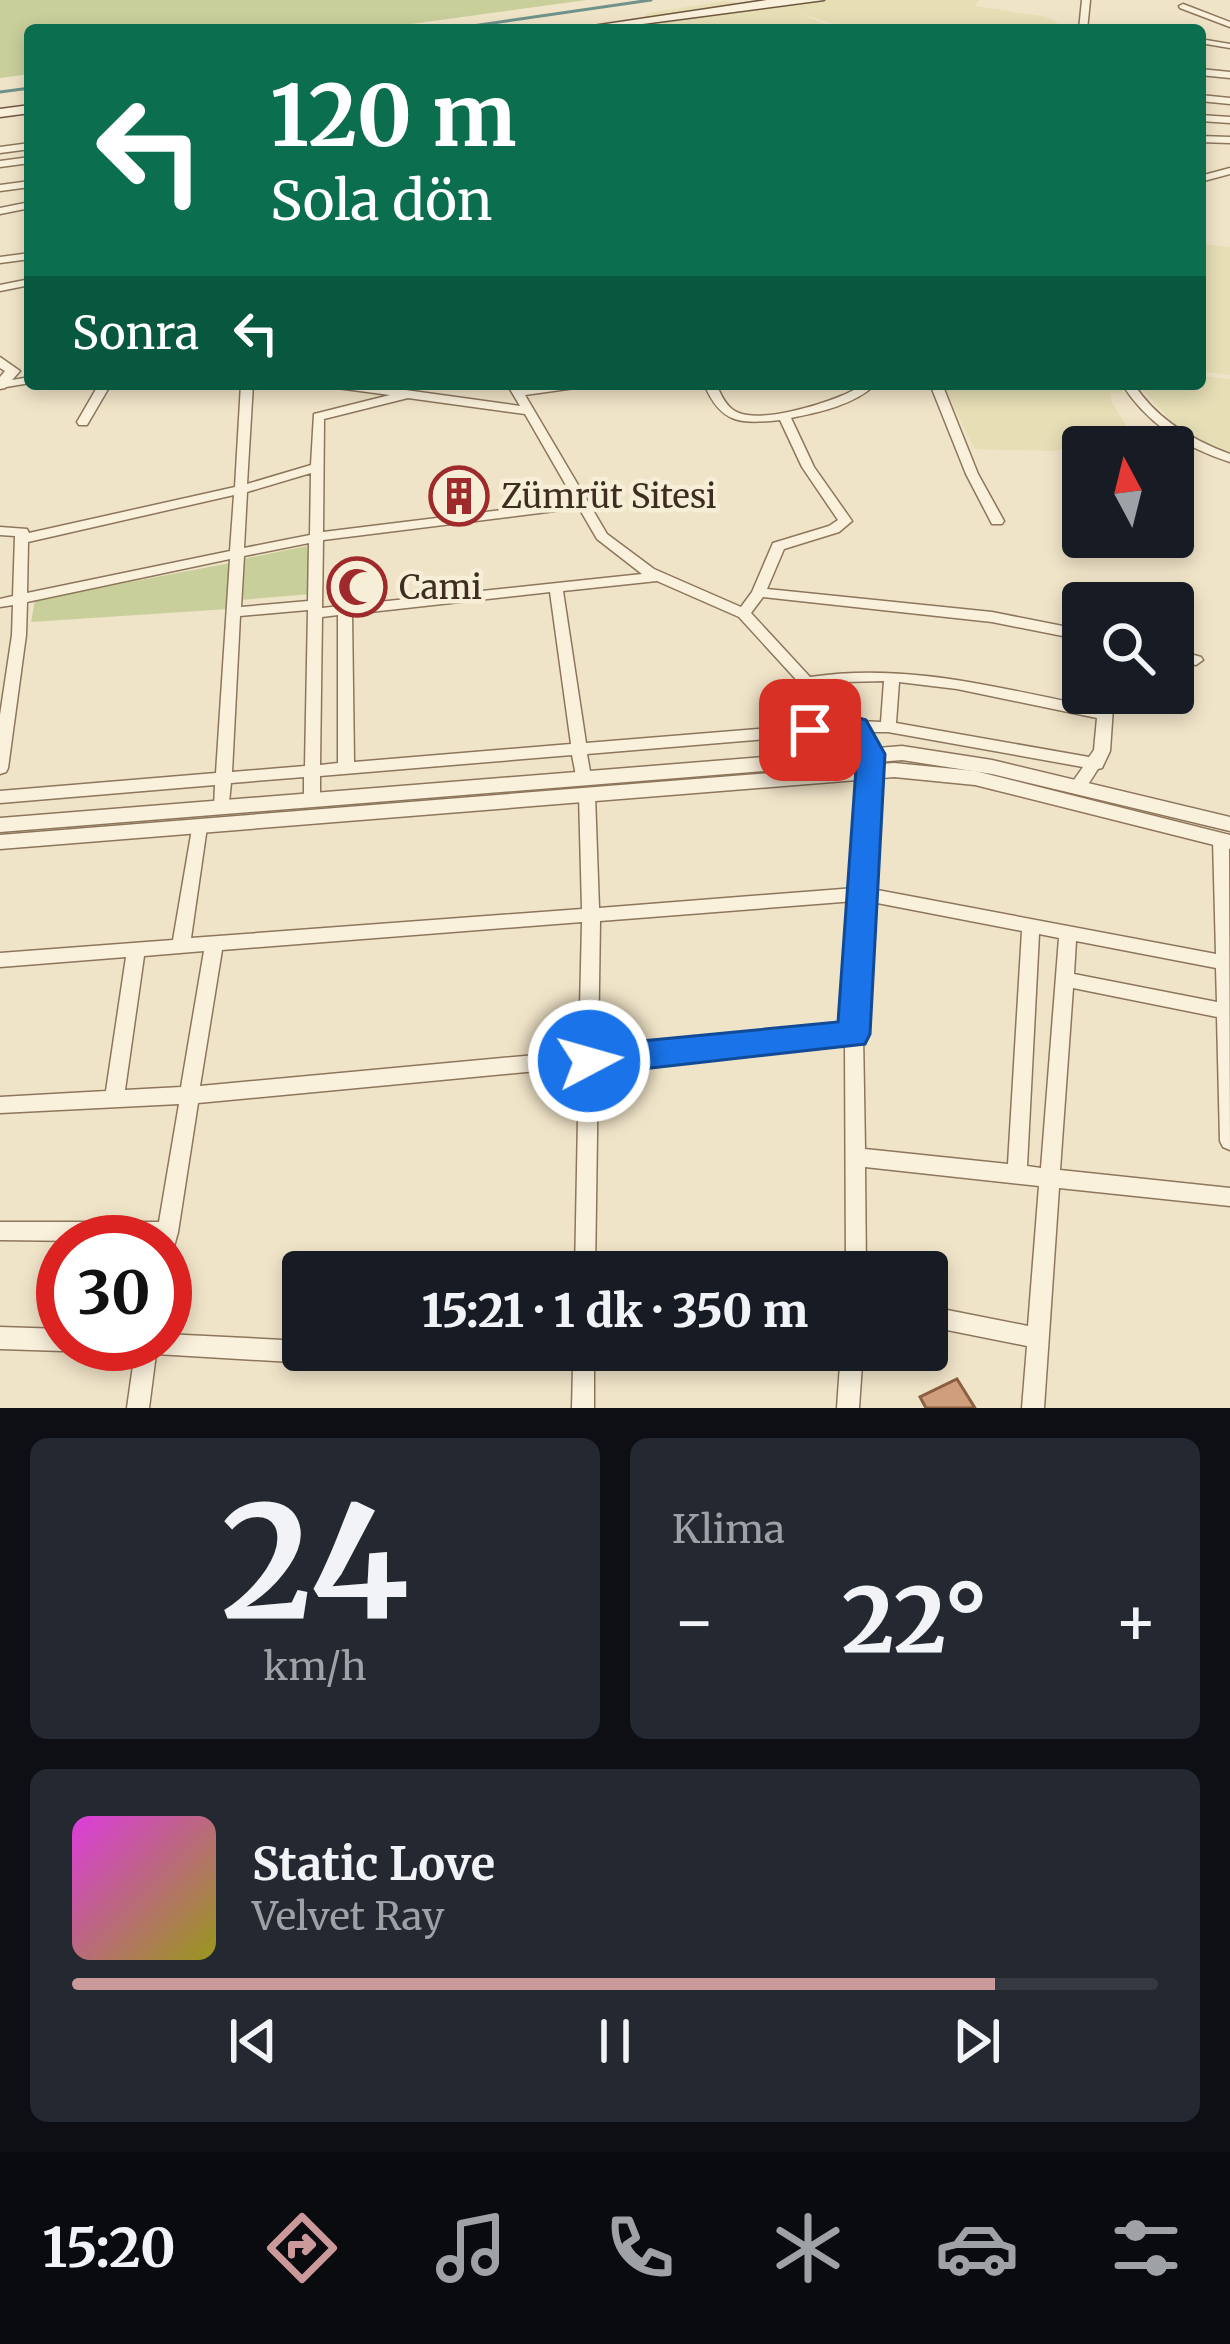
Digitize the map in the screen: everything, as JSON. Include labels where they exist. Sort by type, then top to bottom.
[{"type":"main road","points":[[616,24],[791,0]]},
{"type":"main road","points":[[645,24],[819,0]]},
{"type":"street","points":[[1183,5],[1230,25]]},
{"type":"street","points":[[0,385],[8,366]]},
{"type":"street","points":[[83,422],[102,390]]},
{"type":"street","points":[[222,808],[247,390]]},
{"type":"street","points":[[380,390],[528,412]]},
{"type":"street","points":[[517,390],[580,504],[610,544],[660,576],[744,614],[856,726],[872,762],[854,1034],[856,1251]]},
{"type":"street","points":[[714,390],[733,415],[752,419],[850,400],[862,390]]},
{"type":"street","points":[[938,390],[972,474],[997,520]]},
{"type":"street","points":[[1132,390],[1144,406],[1185,437],[1230,458]]},
{"type":"street","points":[[312,800],[318,417],[408,394]]},
{"type":"street","points":[[744,614],[778,546],[834,530],[844,521],[808,467],[783,414]]},
{"type":"street","points":[[22,539],[239,490],[318,467]]},
{"type":"street","points":[[8,601],[317,537],[580,504]]},
{"type":"street","points":[[0,531],[22,532],[8,601],[19,635],[0,768]]},
{"type":"street","points":[[234,612],[345,610],[660,576]]},
{"type":"street","points":[[556,587],[585,786],[591,914],[585,1251]]},
{"type":"street","points":[[759,592],[992,617],[1062,631]]},
{"type":"street","points":[[345,610],[346,769]]},
{"type":"street","points":[[807,682],[845,676],[892,677],[1106,716],[1096,764],[1077,787]]},
{"type":"street","points":[[888,727],[892,677]]},
{"type":"street","points":[[0,797],[856,726],[888,727],[1096,764]]},
{"type":"street","points":[[0,842],[941,757],[1077,787],[1227,835]]},
{"type":"street","points":[[872,762],[975,778],[1227,835]]},
{"type":"street","points":[[0,825],[312,800],[585,786]]},
{"type":"street","points":[[182,946],[199,827]]},
{"type":"street","points":[[1227,835],[1225,1011],[1230,1141]]},
{"type":"street","points":[[0,959],[864,894],[1227,963]]},
{"type":"street","points":[[1017,1173],[1031,926]]},
{"type":"street","points":[[1034,1408],[1068,933]]},
{"type":"street","points":[[170,1215],[214,943]]},
{"type":"street","points":[[114,1099],[136,949]]},
{"type":"street","points":[[1065,979],[1225,1011]]},
{"type":"street","points":[[0,1105],[190,1095],[854,1034]]},
{"type":"street","points":[[857,1157],[1230,1197]]},
{"type":"street","points":[[0,1231],[36,1233]]},
{"type":"street","points":[[948,1320],[1037,1338]]},
{"type":"street","points":[[0,1338],[36,1339]]},
{"type":"street","points":[[192,1346],[282,1351]]},
{"type":"street","points":[[138,1408],[143,1371]]},
{"type":"street","points":[[583,1408],[584,1371]]},
{"type":"street","points":[[848,1408],[851,1371]]},
{"type":"shaded area","points":[[750,0],[979,0],[975,6],[1047,17],[1059,24],[835,24],[799,13],[824,24],[636,24],[648,13],[726,1],[763,6]]},
{"type":"shaded area","points":[[1206,245],[1230,247],[1230,375],[1206,372]]},
{"type":"shaded area","points":[[1206,377],[1230,379],[1230,456],[1194,438],[1194,426],[1177,426],[1143,390],[1206,390]]},
{"type":"shaded area","points":[[946,390],[1122,390],[1124,394],[1111,393],[1111,401],[1126,426],[1062,426],[1062,450],[974,449]]},
{"type":"green space","points":[[0,0],[586,0],[411,24],[24,24],[24,75],[0,78]]},
{"type":"green space","points":[[307,546],[311,594],[240,600],[243,559]]},
{"type":"green space","points":[[230,563],[228,609],[31,622],[35,600]]},
{"type":"building","name":"Cami","points":[[369,569],[381,597],[343,601],[334,577]]},
{"type":"building","points":[[957,1379],[975,1408],[926,1408],[920,1397]]},
{"type":"waterway","points":[[486,24],[651,0]]},
{"type":"waterway","points":[[0,92],[24,89]]},
{"type":"place","name":"Zümrüt Sitesi","points":[[459,496]]},
{"type":"place","name":"Cami","points":[[357,587]]},
{"type":"route","points":[[589,1061],[854,1034],[871,754],[856,726],[810,730]]}]
